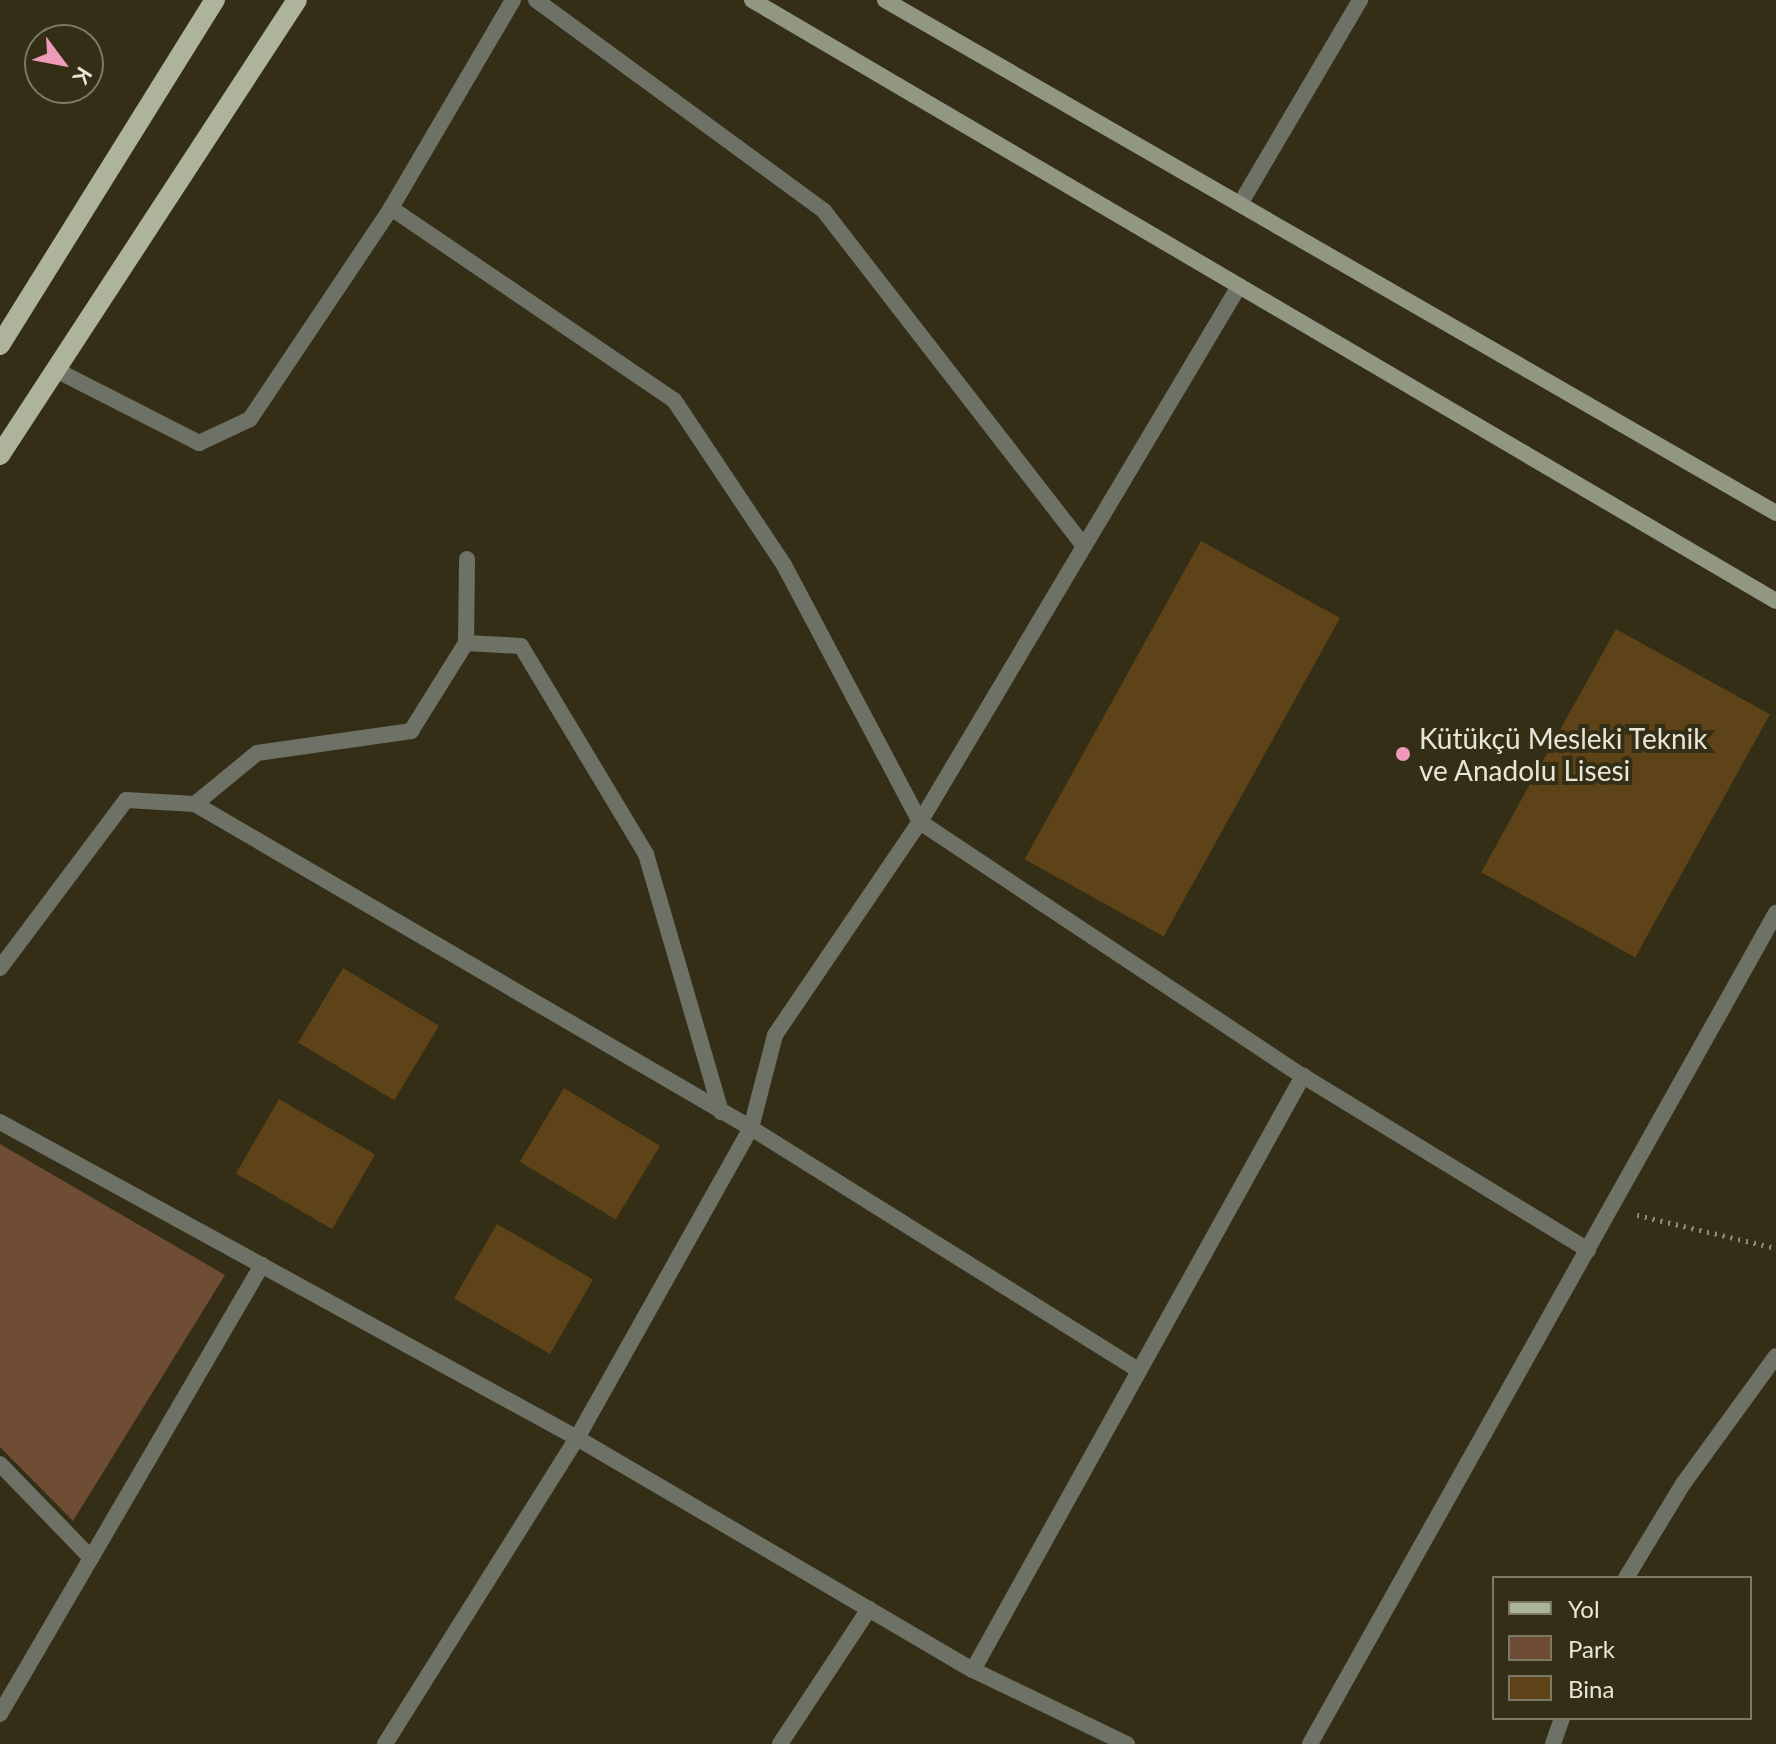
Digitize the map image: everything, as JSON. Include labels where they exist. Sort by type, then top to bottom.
[{"type":"main road","points":[[2,339],[215,0]]},
{"type":"main road","points":[[0,455],[297,0]]},
{"type":"main road","points":[[752,0],[1776,601]]},
{"type":"main road","points":[[885,0],[1776,513]]},
{"type":"street","points":[[56,370],[199,443],[250,419],[391,208],[513,0]]},
{"type":"street","points":[[536,0],[824,211],[1084,546]]},
{"type":"street","points":[[1240,204],[1360,0]]},
{"type":"street","points":[[391,208],[674,400],[784,565],[920,822],[1303,1076],[1588,1250]]},
{"type":"street","points":[[385,1744],[577,1438],[751,1128],[775,1035],[920,822],[1239,286]]},
{"type":"street","points":[[195,804],[257,753],[411,731],[466,643],[467,559]]},
{"type":"street","points":[[466,643],[521,646],[646,854],[721,1112]]},
{"type":"street","points":[[0,968],[126,800],[195,804],[751,1128],[1139,1370]]},
{"type":"street","points":[[1310,1744],[1776,913]]},
{"type":"street","points":[[973,1670],[1303,1076]]},
{"type":"street","points":[[0,1122],[577,1438],[973,1670],[1127,1744]]},
{"type":"street","points":[[0,1714],[262,1265]]},
{"type":"street","points":[[1627,1576],[1683,1484],[1776,1356]]},
{"type":"street","points":[[0,1464],[91,1558]]},
{"type":"street","points":[[780,1744],[869,1609]]},
{"type":"street","points":[[1553,1744],[1561,1720]]},
{"type":"path","points":[[1612,1209],[1776,1248]]},
{"type":"green space","points":[[0,1144],[225,1275],[73,1521],[0,1447]]},
{"type":"building","points":[[1201,541],[1340,618],[1164,936],[1025,859]]},
{"type":"building","points":[[1616,629],[1770,714],[1635,957],[1481,872]]},
{"type":"building","points":[[343,968],[439,1026],[394,1100],[298,1043]]},
{"type":"building","points":[[564,1088],[660,1146],[616,1219],[520,1162]]},
{"type":"building","points":[[279,1099],[375,1154],[332,1229],[236,1173]]},
{"type":"building","points":[[497,1224],[593,1280],[550,1354],[454,1298]]},
{"type":"place","name":"Kütükçü Mesleki Teknik ve Anadolu Lisesi","points":[[1403,754]]}]
